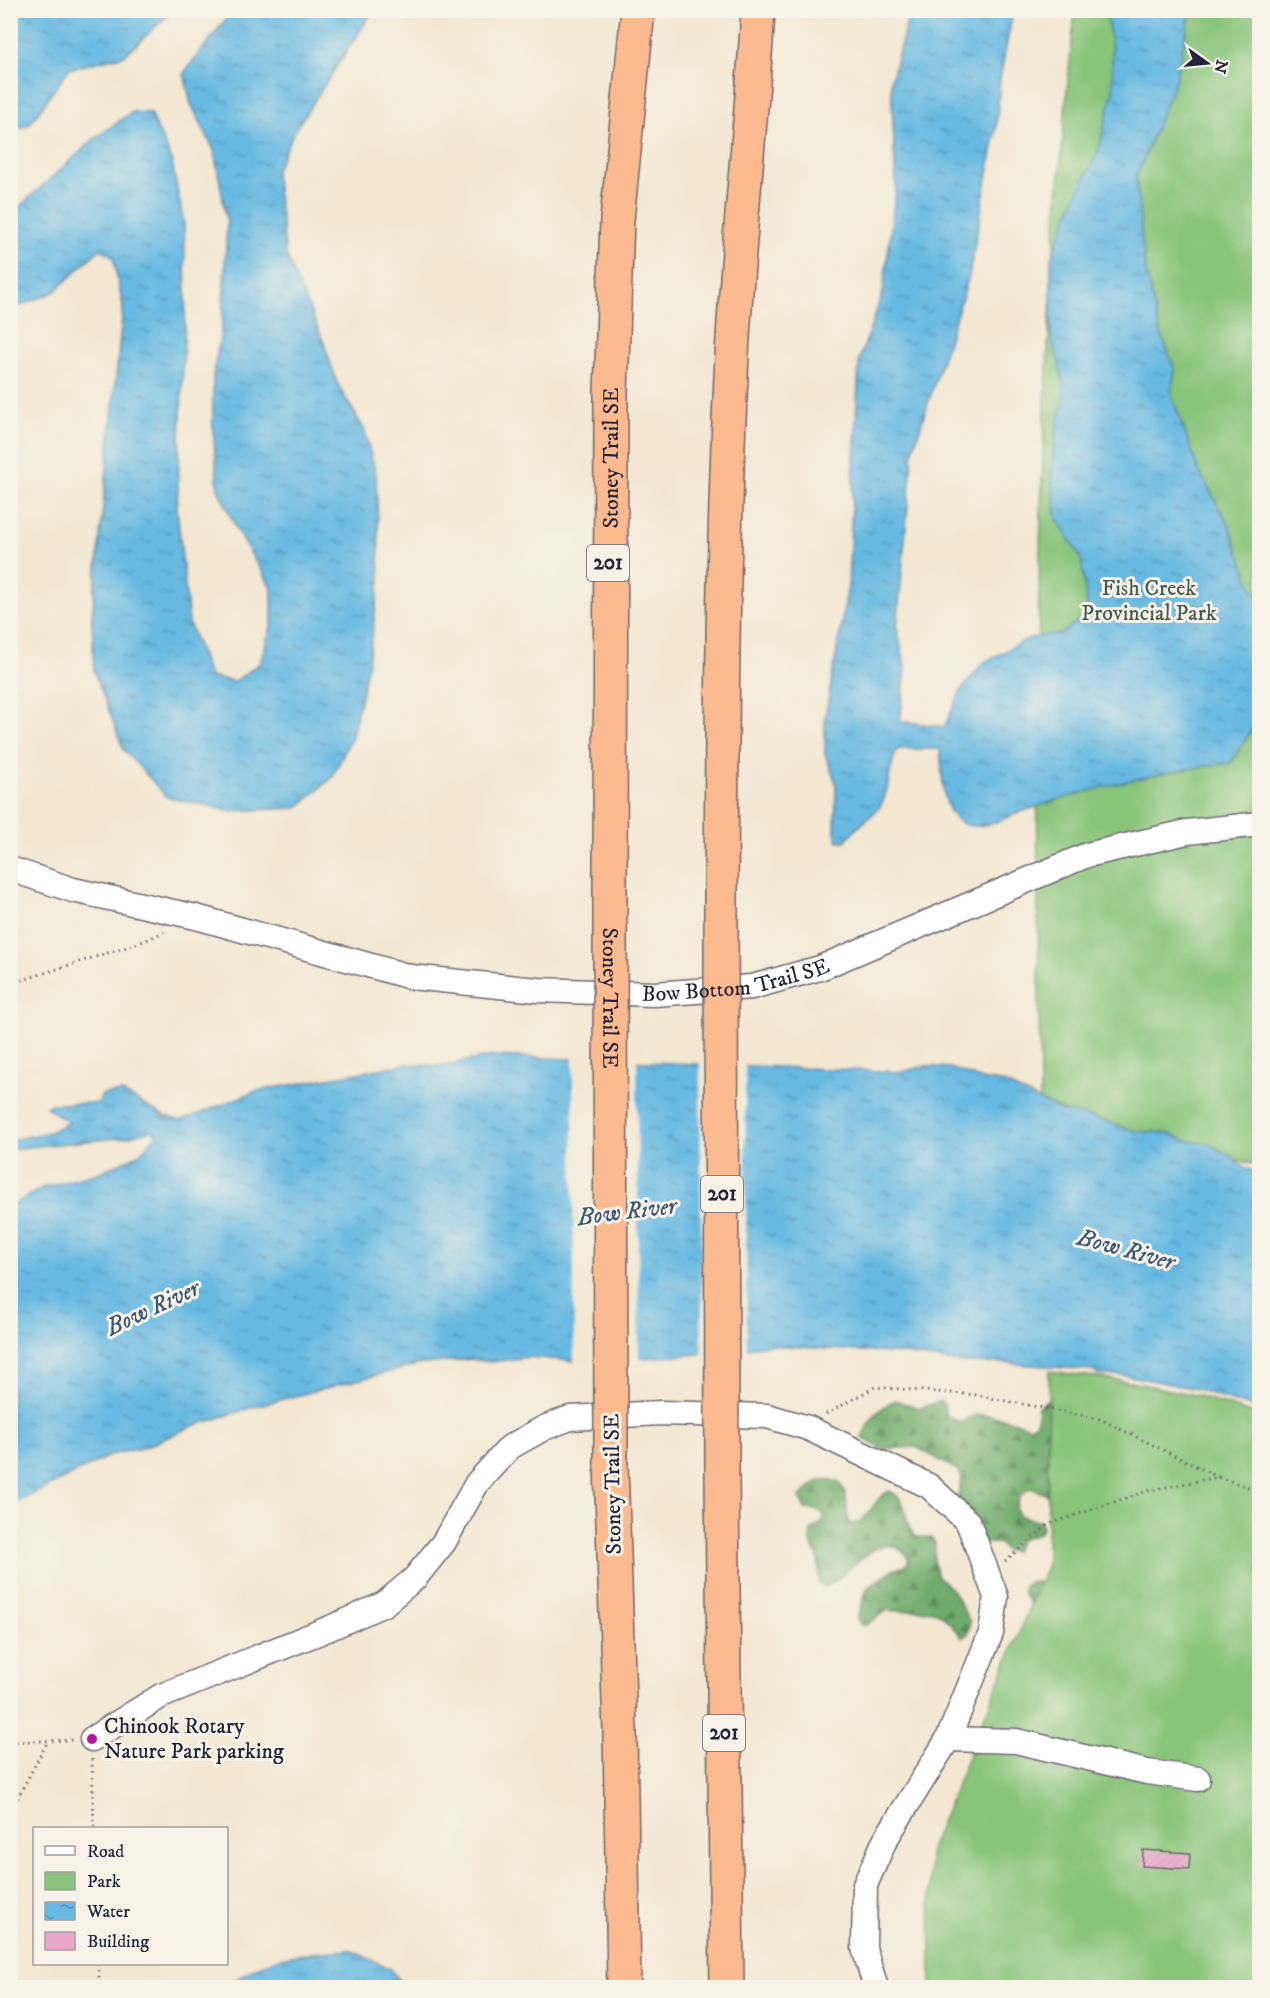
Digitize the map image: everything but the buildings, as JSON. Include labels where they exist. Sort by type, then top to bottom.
[{"type":"highway","points":[[617,220],[624,10]]},
{"type":"highway","name":"Stoney Trail SE","points":[[624,1972],[611,1465],[608,571],[617,220],[638,10]]},
{"type":"highway","name":"201","points":[[727,1988],[722,1479],[722,622],[731,375],[758,10]]},
{"type":"highway","points":[[741,223],[776,10]]},
{"type":"street","name":"Bow Bottom Trail SE","points":[[10,869],[73,890],[196,917],[411,977],[538,990],[654,994],[752,987],[820,968],[1088,855],[1187,832],[1260,824]]},
{"type":"street","points":[[92,1739],[161,1696],[384,1604],[415,1578],[444,1542],[477,1483],[510,1447],[544,1428],[570,1418],[660,1413],[767,1416],[808,1428],[929,1486],[968,1522],[987,1579],[996,1597],[990,1633],[948,1739],[885,1840],[865,1885],[864,1948],[876,1988]]},
{"type":"street","points":[[948,1739],[1016,1742],[1147,1772],[1198,1779]]},
{"type":"path","points":[[10,984],[140,943],[196,917]]},
{"type":"path","points":[[808,1428],[830,1410],[875,1387],[976,1395],[1100,1419],[1218,1477],[1260,1491]]},
{"type":"path","points":[[987,1579],[1048,1524],[1147,1491],[1218,1477]]},
{"type":"path","points":[[10,1742],[92,1739],[94,1827]]},
{"type":"path","points":[[10,1827],[12,1808],[48,1741]]},
{"type":"path","points":[[98,1965],[100,1988]]},
{"type":"green space","name":"Fish Creek Provincial Park","points":[[1075,11],[1259,11],[1258,1165],[1108,1129],[1040,1101],[1037,772],[1041,499],[1054,255]]},
{"type":"green space","points":[[1049,1371],[1125,1381],[1200,1396],[1259,1416],[1259,1987],[931,1987],[930,1850],[1047,1564]]},
{"type":"green space","points":[[1051,1397],[1260,1457],[1039,1619],[1023,1593],[1024,1585],[1038,1582],[1045,1594],[1056,1602],[1050,1496],[1031,1488],[1020,1496],[1016,1508],[1019,1515],[1040,1522],[1042,1528],[1039,1533],[1021,1540],[1014,1551],[1007,1551],[998,1543],[983,1543],[957,1500],[962,1478],[959,1471],[916,1447],[882,1449],[862,1438],[874,1416],[895,1400],[920,1408],[941,1401],[949,1418],[962,1422],[969,1417],[986,1415],[1031,1427],[1037,1421],[1038,1406]]},
{"type":"green space","points":[[820,1480],[838,1481],[845,1493],[847,1513],[851,1524],[863,1519],[879,1499],[889,1491],[901,1500],[915,1537],[930,1537],[935,1543],[934,1563],[938,1576],[953,1591],[970,1622],[968,1634],[962,1637],[942,1615],[923,1610],[888,1610],[866,1625],[860,1625],[857,1618],[867,1589],[892,1570],[906,1566],[909,1560],[900,1549],[890,1545],[870,1552],[831,1584],[825,1587],[819,1584],[818,1556],[812,1547],[810,1534],[811,1530],[823,1522],[823,1514],[818,1510],[805,1509],[800,1496]]},
{"type":"water","points":[[11,10],[173,11],[125,55],[69,69],[29,125],[11,131]]},
{"type":"water","points":[[233,10],[373,11],[295,130],[275,172],[286,255],[322,338],[338,385],[364,429],[376,474],[380,579],[368,664],[352,736],[332,778],[297,808],[232,811],[167,797],[124,750],[94,671],[92,617],[123,307],[113,256],[100,249],[54,292],[14,308],[11,318],[10,215],[93,140],[132,112],[150,113],[171,158],[184,224],[186,295],[177,509],[189,623],[210,677],[235,681],[260,663],[272,623],[272,588],[239,534],[218,489],[213,429],[213,375],[222,326],[227,223],[214,150],[191,104],[184,73]]},
{"type":"water","points":[[1106,10],[1191,11],[1176,78],[1136,178],[1145,268],[1160,331],[1175,370],[1171,393],[1198,469],[1229,525],[1252,587],[1259,597],[1259,718],[1231,763],[1180,770],[1104,787],[980,826],[964,824],[950,811],[944,791],[940,749],[898,749],[892,763],[885,797],[879,808],[845,841],[838,841],[835,831],[836,783],[825,754],[825,718],[848,586],[859,361],[883,292],[896,188],[891,80],[910,11],[1013,11],[1000,78],[996,130],[969,276],[913,450],[897,627],[906,670],[900,721],[944,727],[962,689],[983,663],[1029,638],[1062,633],[1088,613],[1081,558],[1057,519],[1051,474],[1057,426],[1064,399],[1062,374],[1051,336],[1051,258],[1075,198],[1099,149],[1113,91],[1112,49]]},
{"type":"water","points":[[11,412],[14,501],[10,615]]},
{"type":"water","name":"Bow River","points":[[495,1056],[903,1072],[925,1066],[950,1068],[980,1079],[1002,1082],[1061,1111],[1095,1118],[1136,1131],[1167,1133],[1189,1141],[1209,1144],[1229,1155],[1247,1169],[1259,1172],[1259,1410],[1197,1389],[1125,1375],[1099,1375],[1091,1370],[1008,1363],[961,1363],[904,1354],[770,1345],[689,1355],[582,1362],[530,1357],[491,1362],[470,1359],[416,1365],[260,1405],[193,1426],[145,1447],[111,1455],[11,1505],[10,1207],[42,1188],[98,1173],[138,1155],[157,1135],[152,1130],[126,1137],[11,1149],[11,1140],[50,1132],[69,1122],[46,1107],[51,1104],[98,1103],[102,1095],[122,1092],[164,1116],[181,1121],[256,1091],[407,1064],[438,1066]]},
{"type":"water","points":[[350,1950],[389,1968],[406,1987],[233,1987],[235,1980],[249,1971],[277,1959]]},
{"type":"pier","points":[[573,1056],[637,1058],[639,1362],[574,1364]]},
{"type":"pier","points":[[700,1061],[745,1062],[747,1352],[702,1357]]},
{"type":"place","name":"Chinook Rotary Nature Park parking","points":[[92,1739]]}]
